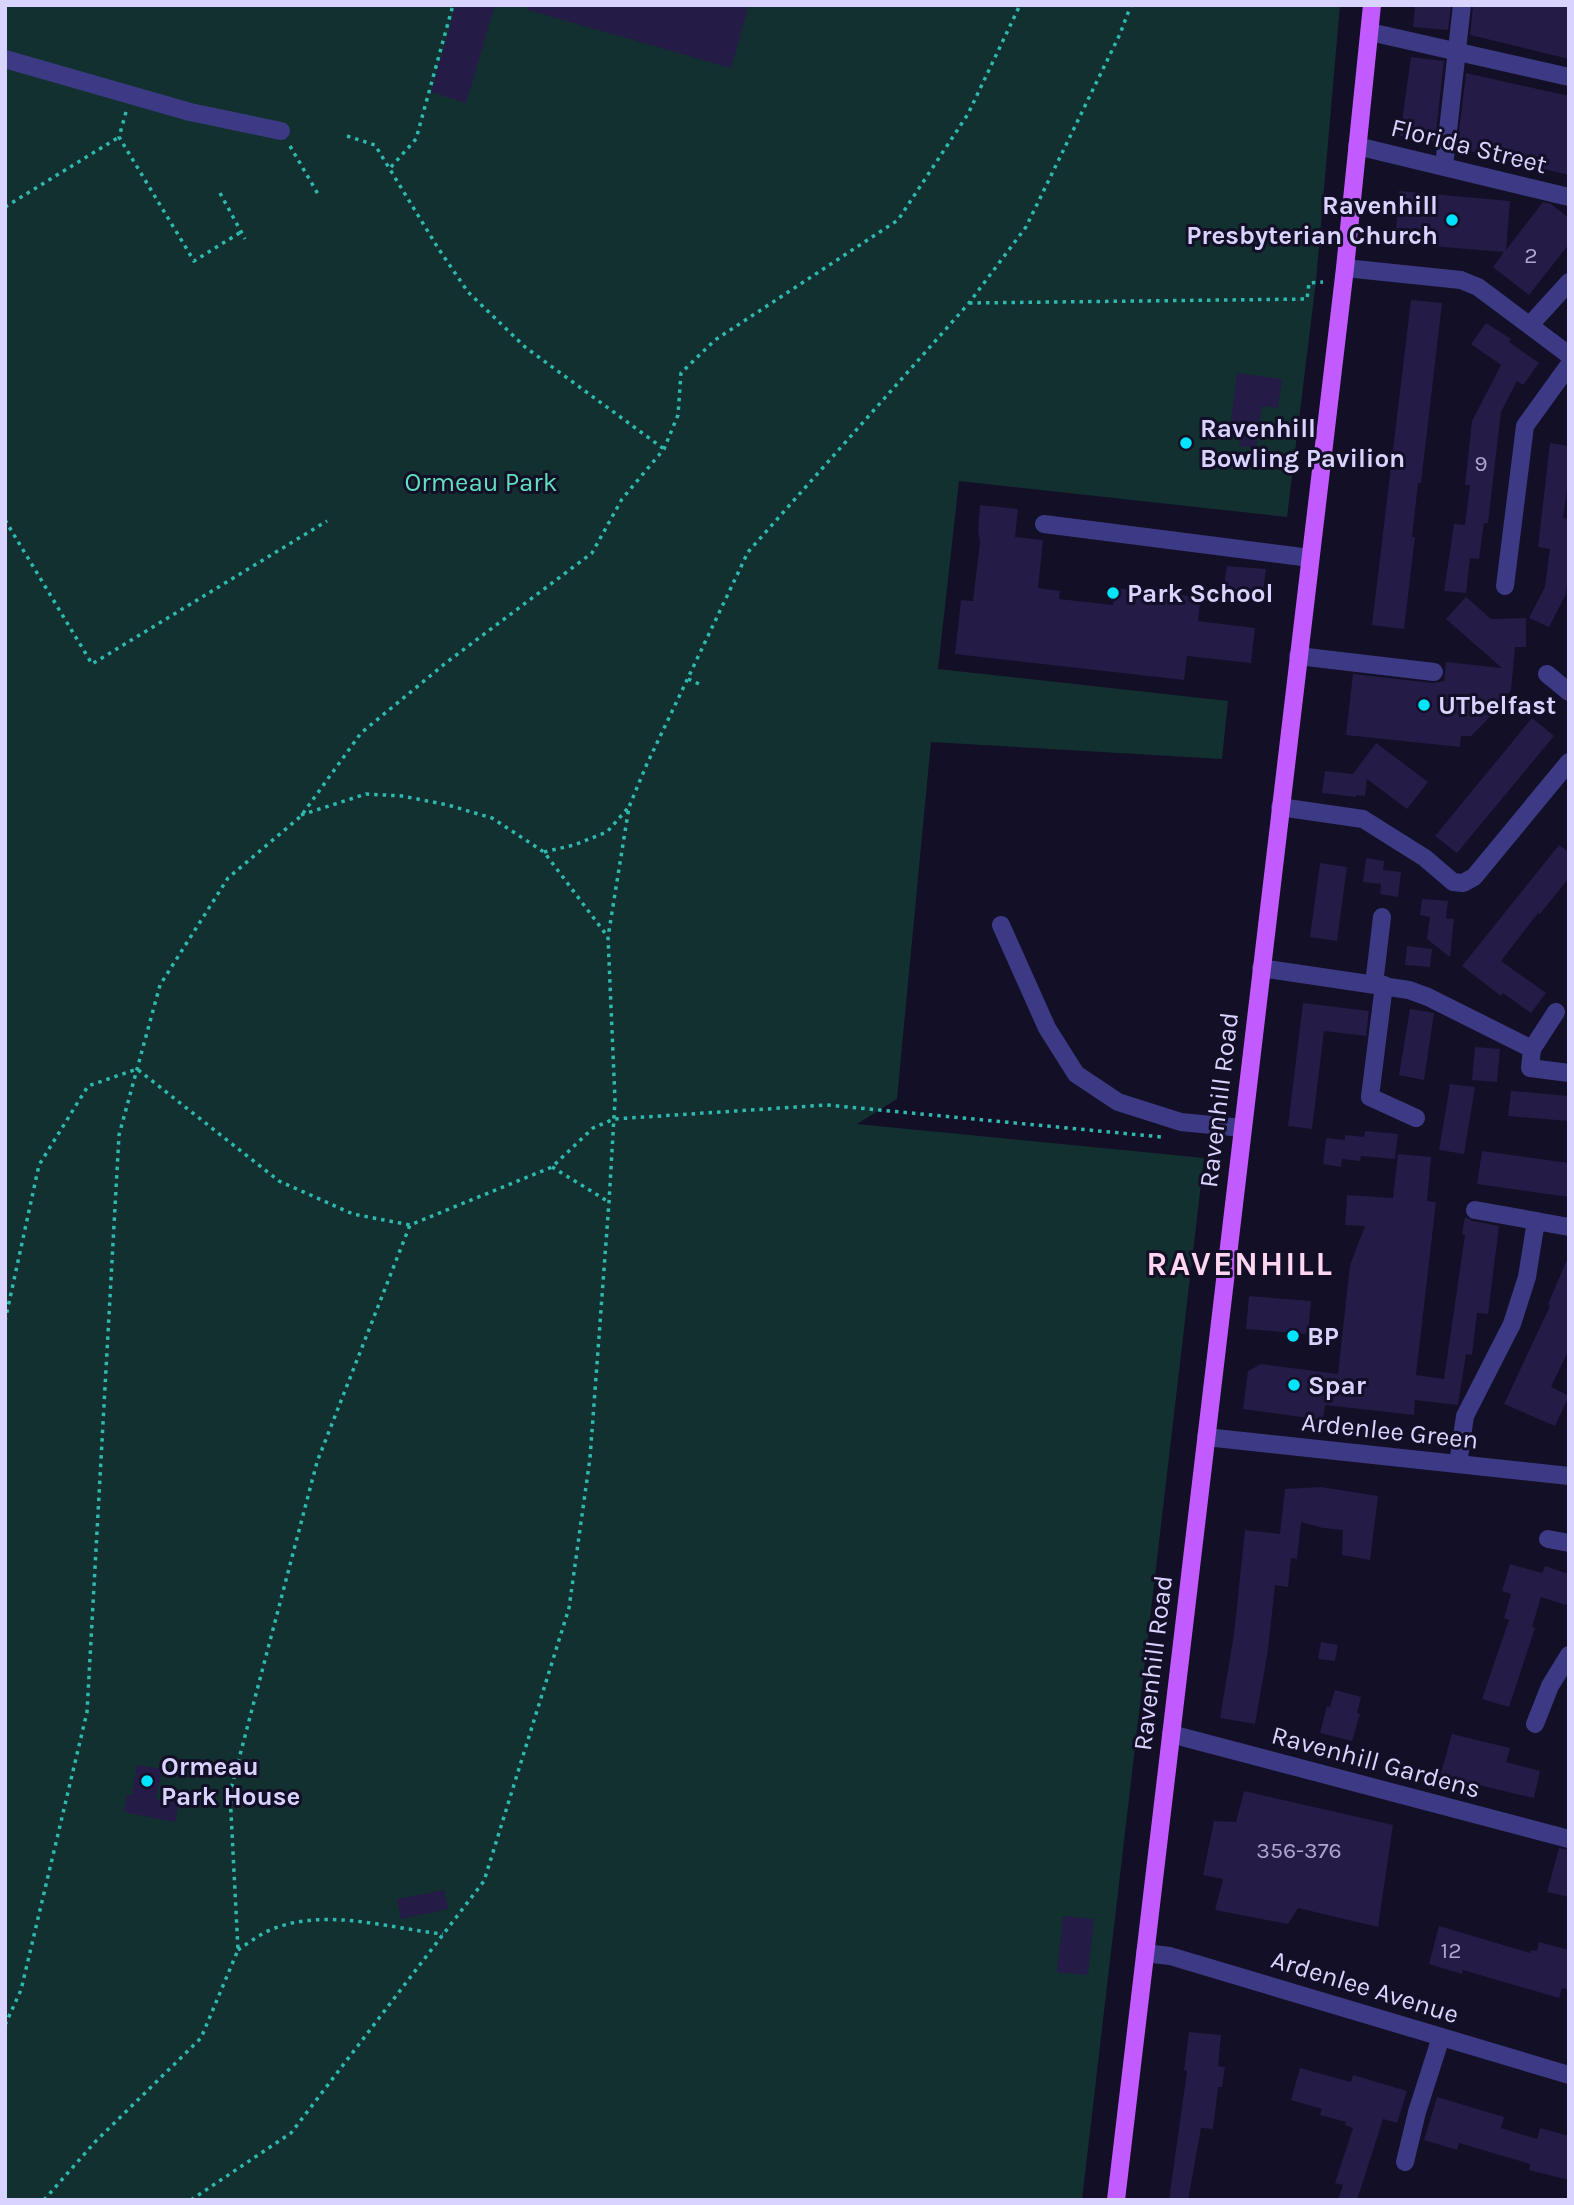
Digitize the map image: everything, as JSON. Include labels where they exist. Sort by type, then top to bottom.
[{"type":"main road","name":"Ravenhill Road","points":[[1116,2200],[1345,268],[1372,5]]},
{"type":"street","points":[[1444,166],[1462,5]]},
{"type":"street","points":[[1370,32],[1569,77]]},
{"type":"street","points":[[5,60],[285,139]]},
{"type":"street","name":"Florida Street","points":[[1357,146],[1569,197]]},
{"type":"street","points":[[1345,268],[1461,280],[1478,287],[1569,355]]},
{"type":"street","points":[[1530,325],[1569,282]]},
{"type":"street","points":[[1505,586],[1525,426],[1569,365]]},
{"type":"street","points":[[1044,524],[1310,558]]},
{"type":"street","points":[[1298,656],[1434,671]]},
{"type":"street","points":[[1547,674],[1569,692]]},
{"type":"street","points":[[1280,807],[1363,819],[1425,858],[1445,877],[1453,882],[1463,883],[1474,877],[1569,762]]},
{"type":"street","points":[[1382,916],[1370,1097],[1416,1118]]},
{"type":"street","points":[[1001,925],[1047,1028],[1076,1074],[1118,1101],[1181,1122],[1242,1128]]},
{"type":"street","points":[[1261,968],[1409,990],[1532,1049]]},
{"type":"street","points":[[1556,1012],[1532,1049],[1530,1068],[1569,1073]]},
{"type":"street","points":[[1475,1210],[1569,1227]]},
{"type":"street","points":[[1458,1464],[1465,1416],[1512,1324],[1527,1277],[1536,1221]]},
{"type":"street","name":"Ardenlee Green","points":[[1206,1437],[1569,1476]]},
{"type":"street","points":[[1548,1539],[1569,1543]]},
{"type":"street","points":[[1535,1724],[1550,1686],[1569,1655]]},
{"type":"street","name":"Ravenhill Gardens","points":[[1171,1734],[1569,1839]]},
{"type":"street","name":"Ardenlee Avenue","points":[[1145,1953],[1170,1956],[1569,2075]]},
{"type":"street","points":[[1405,2162],[1417,2112],[1441,2037]]},
{"type":"path","points":[[390,168],[416,139],[453,5]]},
{"type":"path","points":[[5,2025],[21,1990],[87,1712],[119,1135],[160,985],[228,878],[300,816],[361,733],[447,662],[592,553],[622,499],[664,449],[678,415],[681,373],[715,341],[898,220],[968,114],[1020,5]]},
{"type":"path","points":[[191,2200],[291,2133],[484,1881],[569,1608],[590,1458],[614,1119],[608,937],[629,807],[748,552],[969,303],[1026,227],[1120,34],[1131,5]]},
{"type":"path","points":[[5,207],[119,137],[131,97]]},
{"type":"path","points":[[347,136],[375,145],[468,292],[525,347],[664,449]]},
{"type":"path","points":[[119,137],[194,261],[241,232]]},
{"type":"path","points":[[285,139],[318,194]]},
{"type":"path","points":[[220,193],[245,239]]},
{"type":"path","points":[[969,303],[1307,299],[1309,283],[1323,282]]},
{"type":"path","points":[[5,520],[92,664],[327,522]]},
{"type":"path","points":[[688,679],[699,684]]},
{"type":"path","points":[[300,816],[366,794],[401,796],[448,805],[492,818],[544,852],[608,937]]},
{"type":"path","points":[[544,852],[574,845],[607,832],[629,807]]},
{"type":"path","points":[[137,1069],[279,1181],[353,1214],[410,1225],[552,1167],[593,1128],[614,1119],[827,1105],[1166,1137]]},
{"type":"path","points":[[5,1321],[39,1165],[88,1086],[137,1069]]},
{"type":"path","points":[[552,1167],[609,1202]]},
{"type":"path","points":[[44,2200],[95,2142],[201,2038],[238,1950],[230,1793],[317,1462],[410,1225]]},
{"type":"path","points":[[238,1950],[269,1930],[300,1920],[369,1921],[412,1931],[443,1934]]},
{"type":"green space","name":"Ormeau Park","points":[[5,5],[1340,5],[1316,281],[1287,517],[959,481],[938,669],[1228,701],[1222,759],[931,742],[897,1099],[857,1124],[1204,1158],[1082,2200],[5,2200]]},
{"type":"building","points":[[456,5],[495,5],[466,103],[431,92]]},
{"type":"building","points":[[528,5],[749,5],[731,68],[528,10]]},
{"type":"building","points":[[1415,5],[1451,5],[1448,30],[1413,27]]},
{"type":"building","points":[[1473,5],[1569,5],[1569,59],[1470,35]]},
{"type":"building","points":[[1411,57],[1444,61],[1435,141],[1400,136]]},
{"type":"building","points":[[1466,73],[1569,96],[1569,175],[1457,148]]},
{"type":"building","points":[[1399,191],[1510,201],[1506,250],[1543,202],[1551,204],[1569,218],[1569,244],[1529,295],[1493,267],[1504,252],[1395,243]]},
{"type":"building","points":[[1411,300],[1442,303],[1421,483],[1418,483],[1412,537],[1415,537],[1404,629],[1372,625]]},
{"type":"building","points":[[1486,323],[1511,339],[1509,342],[1539,363],[1523,385],[1517,381],[1501,412],[1488,523],[1484,523],[1479,559],[1470,558],[1466,593],[1444,591],[1454,524],[1465,525],[1470,485],[1465,485],[1472,421],[1501,365],[1471,344]]},
{"type":"building","points":[[1237,373],[1282,379],[1278,408],[1262,406],[1256,448],[1239,446],[1242,422],[1231,421]]},
{"type":"building","points":[[1550,443],[1569,446],[1569,477],[1563,518],[1569,519],[1569,572],[1566,594],[1549,627],[1529,618],[1545,587],[1550,549],[1538,547]]},
{"type":"building","points":[[980,505],[1018,509],[1015,537],[1043,540],[1038,588],[1060,591],[1059,599],[1113,605],[1115,588],[1189,596],[1188,601],[1200,602],[1198,621],[1255,628],[1251,663],[1187,656],[1184,680],[955,654],[961,600],[973,601],[980,542]]},
{"type":"building","points":[[1227,566],[1266,569],[1263,593],[1224,587]]},
{"type":"building","name":"UTbelfast","points":[[1466,597],[1491,619],[1526,618],[1526,647],[1515,647],[1511,690],[1486,721],[1471,736],[1461,736],[1460,747],[1346,735],[1353,674],[1433,683],[1444,681],[1446,662],[1502,668],[1446,619]]},
{"type":"building","points":[[1532,718],[1554,736],[1457,853],[1435,836]]},
{"type":"building","points":[[1376,743],[1428,782],[1407,809],[1367,779],[1365,796],[1322,793],[1325,771],[1353,774]]},
{"type":"building","points":[[1559,845],[1569,852],[1569,878],[1501,961],[1546,993],[1531,1013],[1503,993],[1501,996],[1462,966]]},
{"type":"building","points":[[1366,858],[1384,861],[1383,870],[1401,872],[1398,897],[1380,894],[1381,884],[1363,882]]},
{"type":"building","points":[[1320,863],[1347,867],[1337,941],[1310,937]]},
{"type":"building","points":[[1422,899],[1448,901],[1446,918],[1454,919],[1450,957],[1427,939],[1430,917],[1420,915]]},
{"type":"building","points":[[1407,946],[1432,949],[1430,967],[1405,965]]},
{"type":"building","points":[[1303,1003],[1369,1011],[1366,1036],[1324,1031],[1312,1129],[1288,1126]]},
{"type":"building","points":[[1410,1009],[1434,1013],[1424,1080],[1399,1075]]},
{"type":"building","points":[[1475,1047],[1500,1049],[1497,1082],[1472,1080]]},
{"type":"building","points":[[1450,1084],[1475,1087],[1464,1154],[1439,1150]]},
{"type":"building","points":[[1511,1091],[1569,1096],[1569,1121],[1508,1116]]},
{"type":"building","points":[[1365,1131],[1398,1134],[1395,1159],[1361,1156],[1360,1161],[1342,1159],[1341,1167],[1323,1164],[1326,1138],[1345,1140],[1345,1135],[1364,1137]]},
{"type":"building","points":[[1482,1151],[1569,1163],[1569,1197],[1477,1184]]},
{"type":"building","points":[[1398,1154],[1431,1157],[1427,1201],[1436,1202],[1416,1375],[1444,1379],[1465,1235],[1462,1234],[1465,1217],[1499,1226],[1488,1314],[1477,1313],[1472,1355],[1466,1354],[1458,1405],[1415,1400],[1414,1415],[1325,1405],[1323,1420],[1243,1409],[1248,1371],[1261,1364],[1338,1374],[1350,1265],[1365,1226],[1345,1225],[1347,1195],[1393,1198]]},
{"type":"building","points":[[1569,1255],[1569,1349],[1551,1387],[1569,1396],[1555,1426],[1504,1404],[1550,1306],[1548,1304]]},
{"type":"building","points":[[1249,1296],[1311,1301],[1308,1334],[1246,1329]]},
{"type":"building","points":[[1321,1487],[1378,1496],[1370,1560],[1342,1555],[1343,1530],[1301,1522],[1297,1559],[1291,1558],[1288,1587],[1275,1585],[1268,1650],[1255,1724],[1220,1718],[1234,1634],[1245,1530],[1280,1534],[1285,1489]]},
{"type":"building","points":[[1510,1564],[1542,1573],[1545,1566],[1569,1574],[1569,1606],[1541,1597],[1532,1627],[1535,1628],[1509,1707],[1482,1699],[1509,1620],[1504,1618],[1511,1594],[1502,1591]]},
{"type":"building","points":[[1321,1642],[1338,1645],[1335,1661],[1318,1659]]},
{"type":"building","points":[[1335,1690],[1361,1697],[1357,1713],[1360,1714],[1352,1741],[1320,1733],[1327,1706],[1330,1707]]},
{"type":"building","points":[[1452,1734],[1510,1748],[1506,1762],[1540,1771],[1534,1798],[1440,1776]]},
{"type":"building","name":"Ormeau Park House","points":[[137,1765],[162,1769],[156,1799],[179,1802],[175,1822],[124,1812],[127,1794],[132,1795]]},
{"type":"building","points":[[1244,1791],[1393,1825],[1378,1927],[1298,1908],[1288,1924],[1215,1910],[1223,1879],[1203,1875],[1214,1821],[1236,1822]]},
{"type":"building","points":[[1559,1848],[1569,1850],[1569,1897],[1547,1892]]},
{"type":"building","points":[[444,1890],[448,1909],[401,1919],[397,1899]]},
{"type":"building","points":[[1063,1916],[1094,1919],[1088,1975],[1057,1972]]},
{"type":"building","points":[[1439,1926],[1530,1953],[1531,1950],[1537,1951],[1539,1942],[1569,1950],[1569,1990],[1562,1988],[1559,1998],[1463,1970],[1462,1974],[1429,1964]]},
{"type":"building","points":[[1189,2032],[1221,2035],[1218,2066],[1225,2067],[1222,2087],[1218,2087],[1213,2129],[1201,2128],[1188,2200],[1169,2200],[1187,2071],[1184,2070]]},
{"type":"building","points":[[1300,2068],[1351,2082],[1353,2075],[1407,2091],[1397,2123],[1383,2119],[1357,2200],[1338,2200],[1343,2185],[1335,2183],[1353,2128],[1345,2125],[1346,2122],[1320,2115],[1322,2109],[1291,2100]]},
{"type":"building","points":[[1437,2097],[1504,2117],[1501,2128],[1537,2139],[1540,2128],[1569,2136],[1569,2180],[1529,2170],[1530,2164],[1459,2143],[1457,2150],[1424,2140]]},
{"type":"place","name":"Ravenhill Presbyterian Church","points":[[1452,220]]},
{"type":"place","name":"Ravenhill Bowling Pavilion","points":[[1186,443]]},
{"type":"place","name":"Park School","points":[[1113,593]]},
{"type":"place","name":"UTbelfast","points":[[1424,705]]},
{"type":"place","name":"BP","points":[[1293,1336]]},
{"type":"place","name":"Spar","points":[[1294,1385]]},
{"type":"place","name":"Ormeau Park House","points":[[147,1781]]},
{"type":"district","name":"RAVENHILL","points":[[1240,1264]]}]
